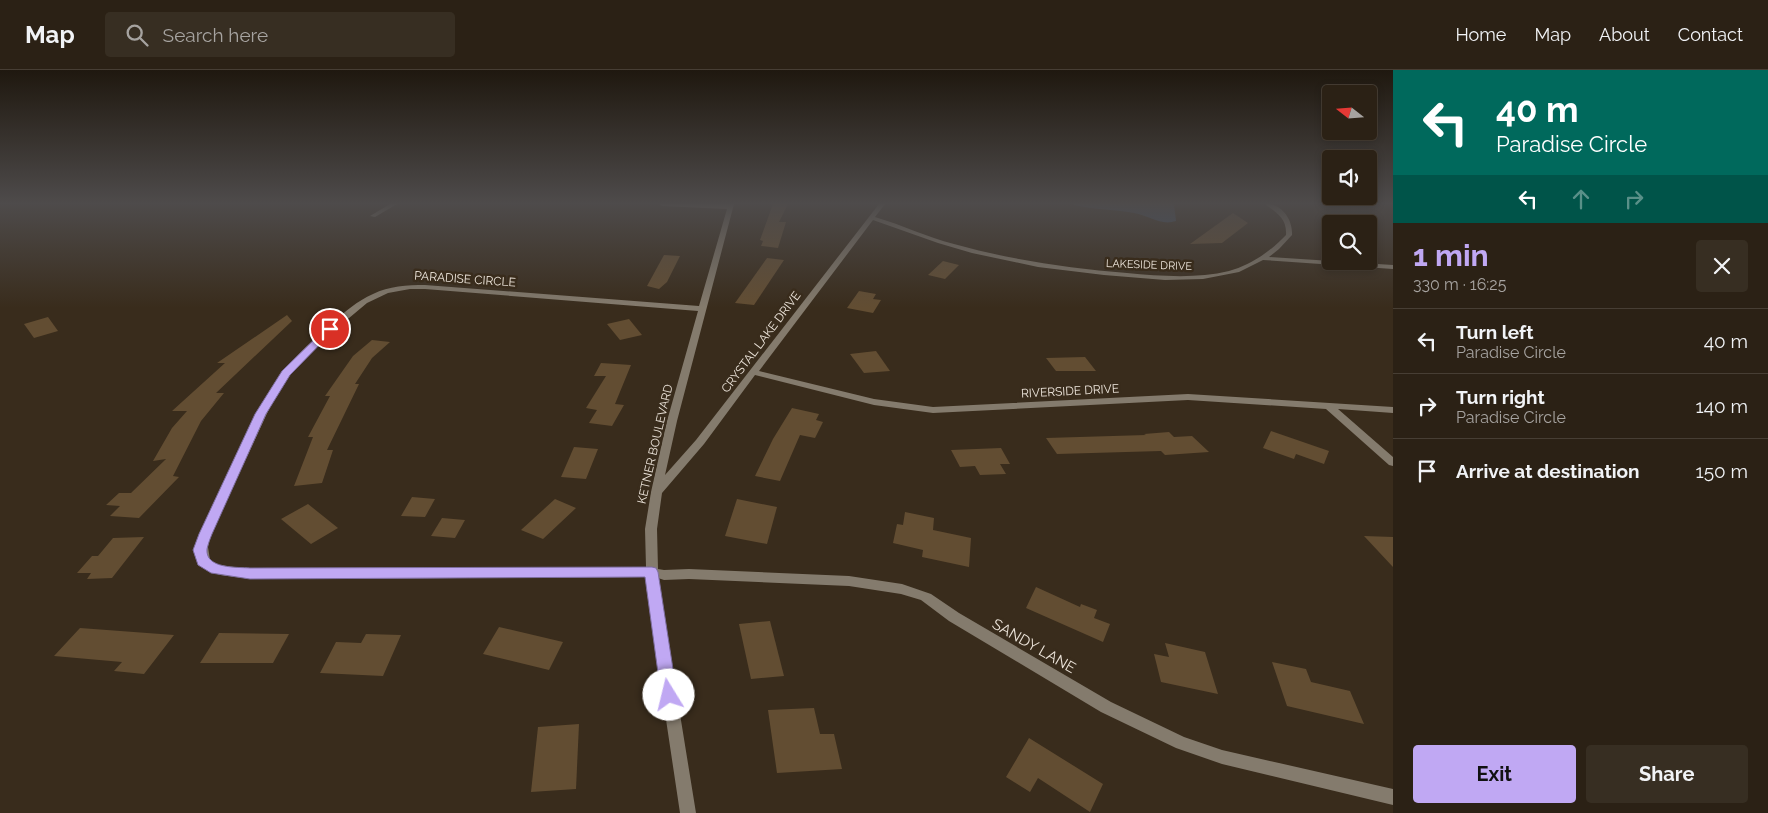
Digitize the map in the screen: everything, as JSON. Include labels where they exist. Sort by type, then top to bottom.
[{"type":"street","name":"KETNER BOULEVARD","points":[[688,813],[657,619],[652,572],[651,529],[656,493],[672,421],[721,239]]},
{"type":"street","name":"CRYSTAL LAKE DRIVE","points":[[656,493],[700,442],[855,239]]},
{"type":"street","name":"LAKESIDE DRIVE","points":[[931,239],[1027,263],[1099,273],[1200,277],[1238,270],[1260,258],[1284,239]]},
{"type":"street","points":[[1260,258],[1393,267]]},
{"type":"street","name":"PARADISE CIRCLE","points":[[652,572],[250,574],[211,568],[202,561],[200,550],[205,534],[261,414],[286,373],[344,317],[374,295],[399,288],[425,287],[702,309]]},
{"type":"street","name":"RIVERSIDE DRIVE","points":[[752,372],[874,402],[933,410],[1188,397],[1393,410]]},
{"type":"street","points":[[1329,406],[1393,463]]},
{"type":"street","name":"SANDY LANE","points":[[652,572],[664,576],[698,574],[849,581],[902,589],[926,597],[954,618],[1106,707],[1182,743],[1222,757],[1393,798]]},
{"type":"building","points":[[781,239],[778,248],[761,246],[763,241],[760,240]]},
{"type":"building","points":[[1197,239],[1228,239],[1222,243],[1190,244]]},
{"type":"building","points":[[664,255],[680,256],[667,282],[659,289],[647,286]]},
{"type":"building","points":[[767,258],[784,260],[754,305],[735,303]]},
{"type":"building","points":[[943,261],[959,265],[945,279],[928,275]]},
{"type":"building","points":[[859,291],[876,294],[873,299],[881,300],[873,313],[847,308]]},
{"type":"building","points":[[287,315],[292,321],[216,393],[224,393],[201,421],[173,476],[179,477],[139,518],[110,516],[120,506],[106,505],[119,493],[131,493],[166,459],[153,461],[172,428],[187,411],[172,411],[225,363],[217,363]]},
{"type":"building","points":[[48,317],[58,331],[34,338],[24,324]]},
{"type":"building","points":[[629,319],[642,335],[620,340],[607,324]]},
{"type":"building","points":[[372,340],[390,342],[372,358],[355,384],[359,384],[327,450],[333,450],[322,483],[294,486],[313,437],[308,437],[330,396],[325,396],[353,356]]},
{"type":"building","points":[[876,351],[890,371],[864,373],[850,354]]},
{"type":"building","points":[[1085,357],[1096,371],[1056,371],[1046,358]]},
{"type":"building","points":[[601,363],[631,365],[615,404],[624,405],[612,426],[589,423],[597,410],[586,408],[606,376],[594,376]]},
{"type":"building","points":[[792,408],[819,414],[816,420],[823,422],[815,438],[800,435],[780,481],[755,476],[773,439]]},
{"type":"building","points":[[1271,431],[1329,451],[1324,464],[1296,454],[1294,459],[1263,448]]},
{"type":"building","points":[[1169,432],[1174,437],[1192,436],[1209,452],[1165,455],[1161,451],[1057,454],[1046,438],[1146,435],[1144,434]]},
{"type":"building","points":[[574,447],[598,449],[586,479],[561,477]]},
{"type":"building","points":[[1001,448],[1010,464],[1000,464],[1006,474],[980,475],[975,466],[960,467],[951,450]]},
{"type":"building","points":[[412,497],[435,499],[425,517],[401,516]]},
{"type":"building","points":[[555,499],[576,508],[543,539],[521,530]]},
{"type":"building","points":[[737,499],[777,507],[767,544],[725,536]]},
{"type":"building","points":[[308,504],[338,528],[311,544],[281,519]]},
{"type":"building","points":[[905,512],[934,518],[933,530],[971,538],[969,567],[922,557],[923,550],[893,543],[897,524],[903,525]]},
{"type":"building","points":[[442,518],[465,520],[455,538],[431,536]]},
{"type":"building","points":[[1364,536],[1393,537],[1393,567]]},
{"type":"building","points":[[144,537],[112,578],[87,579],[91,573],[77,573],[92,556],[98,556],[113,538]]},
{"type":"building","points":[[1036,587],[1080,607],[1081,604],[1097,610],[1094,618],[1110,624],[1103,642],[1026,608]]},
{"type":"building","points":[[770,621],[784,676],[751,679],[739,624]]},
{"type":"building","points":[[499,627],[563,642],[549,670],[483,654]]},
{"type":"building","points":[[80,628],[174,635],[144,674],[114,671],[122,662],[54,656]]},
{"type":"building","points":[[219,633],[289,634],[273,663],[200,663]]},
{"type":"building","points":[[366,634],[401,635],[383,676],[320,673],[336,642],[361,643]]},
{"type":"building","points":[[1165,643],[1205,652],[1218,694],[1161,682],[1154,654],[1169,657]]},
{"type":"building","points":[[1272,662],[1306,669],[1311,682],[1350,691],[1364,724],[1287,706]]},
{"type":"building","points":[[814,708],[820,734],[834,734],[842,769],[777,773],[768,710]]},
{"type":"building","points":[[579,724],[576,789],[531,792],[538,727]]},
{"type":"building","points":[[1029,738],[1103,784],[1090,812],[1038,778],[1030,792],[1006,777]]},
{"type":"route","points":[[330,329],[286,373],[261,414],[205,534],[200,550],[202,561],[211,568],[250,574],[652,572],[652,586],[669,695]]}]
